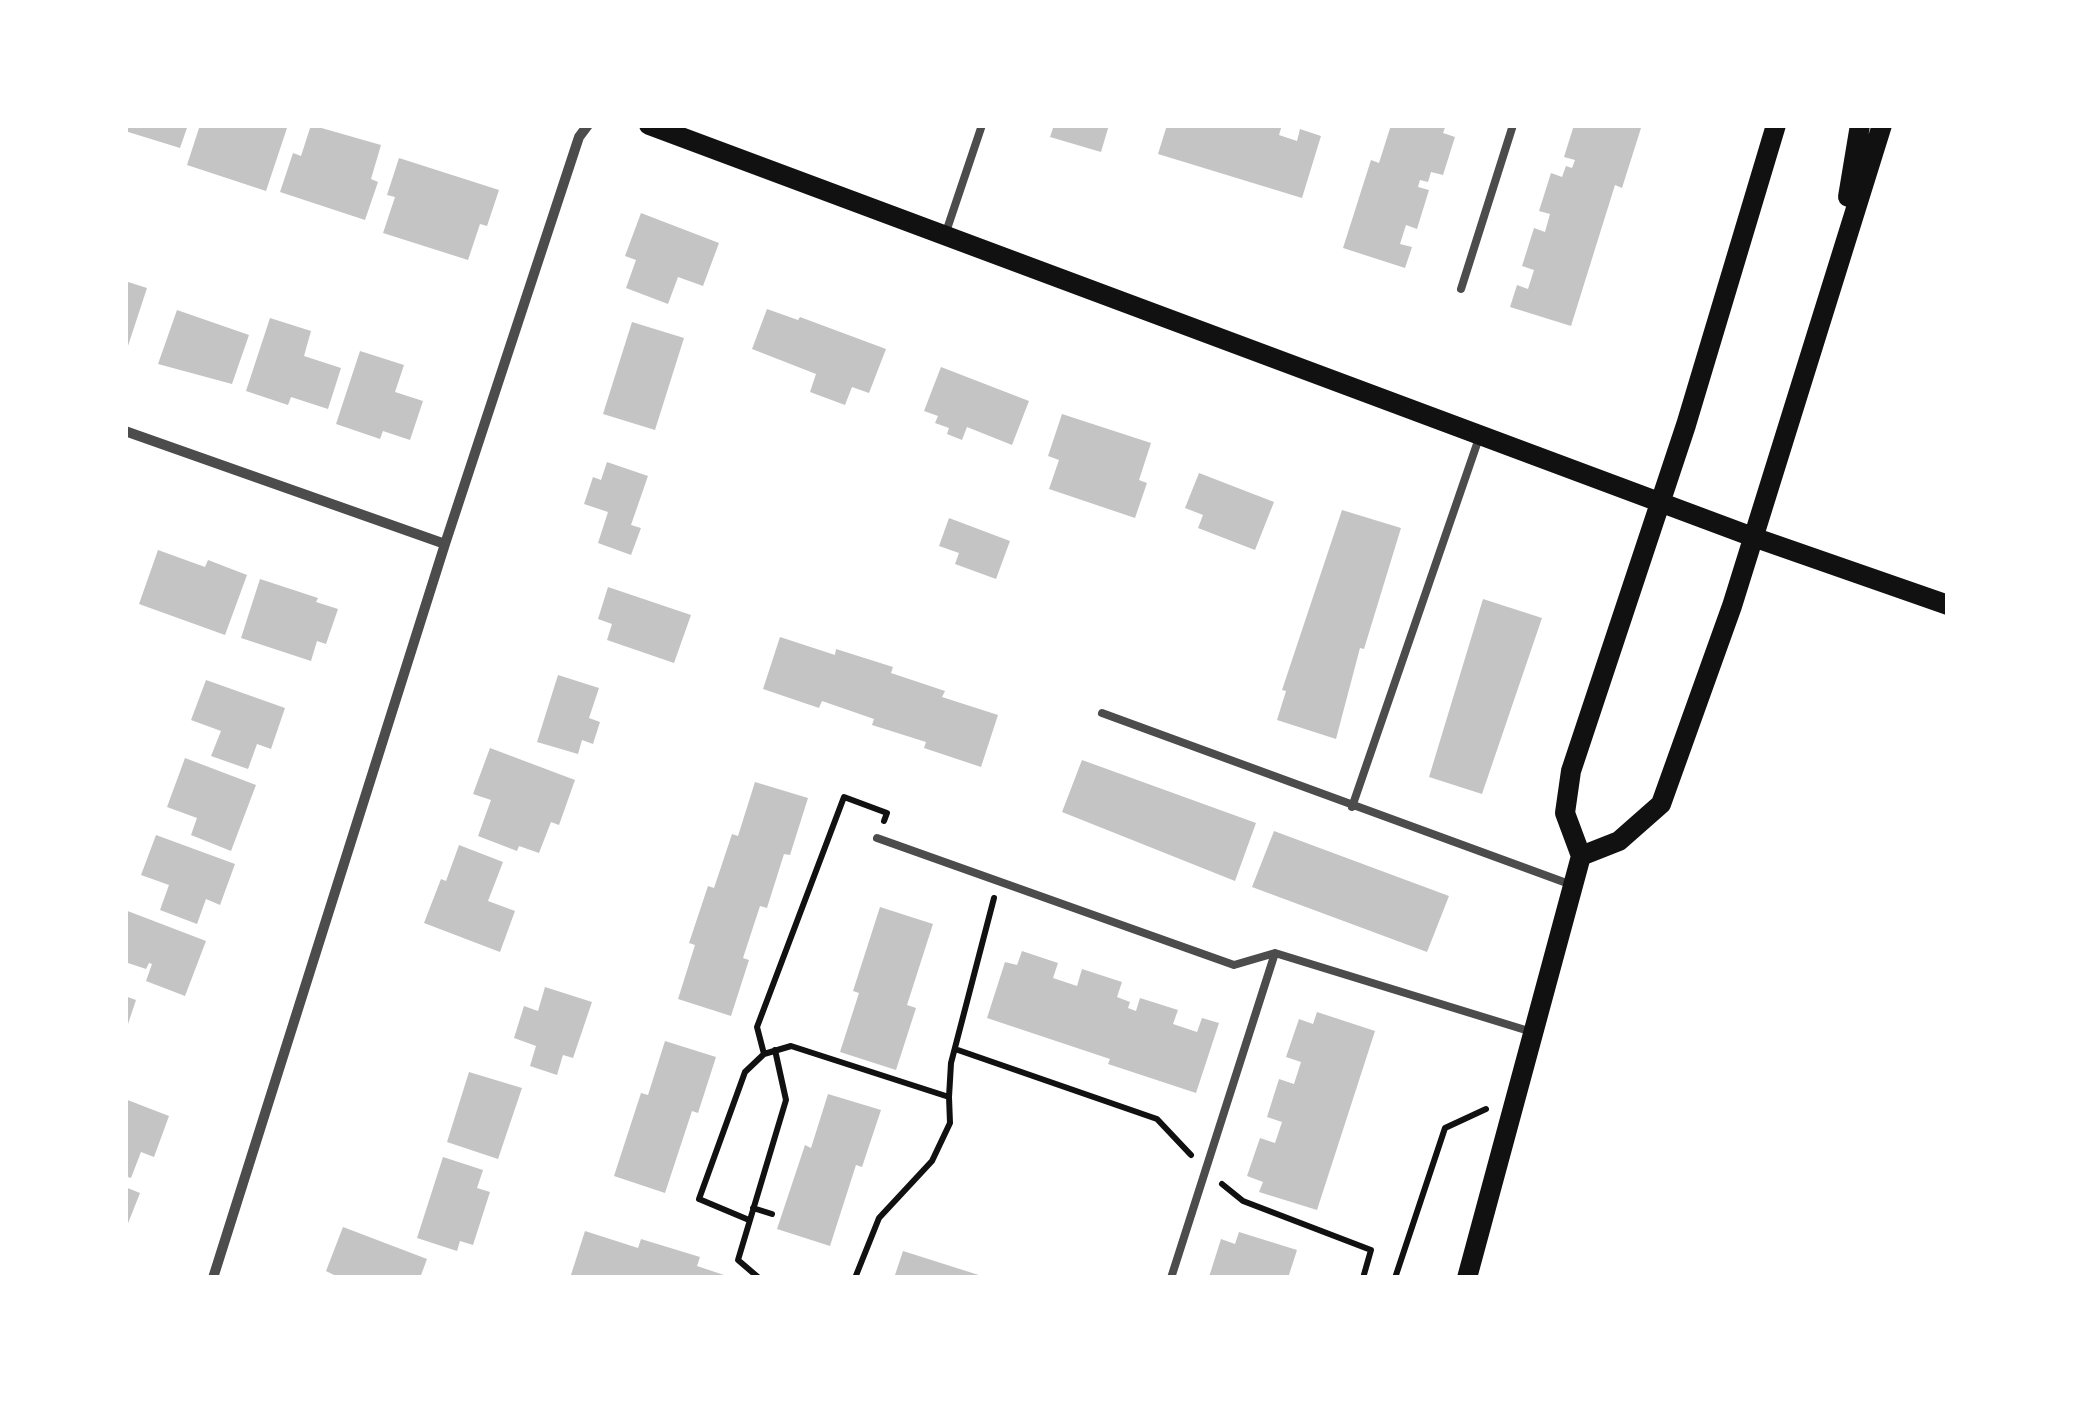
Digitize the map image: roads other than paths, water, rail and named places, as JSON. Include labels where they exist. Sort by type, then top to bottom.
[{"type":"main road","points":[[649,125],[1753,537],[1948,604]]},
{"type":"main road","points":[[1466,1278],[1581,856],[1565,813],[1571,771],[1686,425],[1776,125]]},
{"type":"main road","points":[[1836,273],[1860,125]]},
{"type":"main road","points":[[1581,856],[1618,841],[1661,804],[1753,537],[1882,125]]},
{"type":"street","points":[[212,1278],[579,136],[588,125]]},
{"type":"street","points":[[125,431],[446,544]]},
{"type":"lane","points":[[944,235],[982,125]]},
{"type":"lane","points":[[1461,289],[1513,125]]},
{"type":"lane","points":[[1352,807],[1481,433]]},
{"type":"lane","points":[[1102,713],[1572,885]]},
{"type":"lane","points":[[877,838],[1234,965],[1276,953],[1532,1032]]},
{"type":"lane","points":[[1171,1278],[1276,953]]}]
